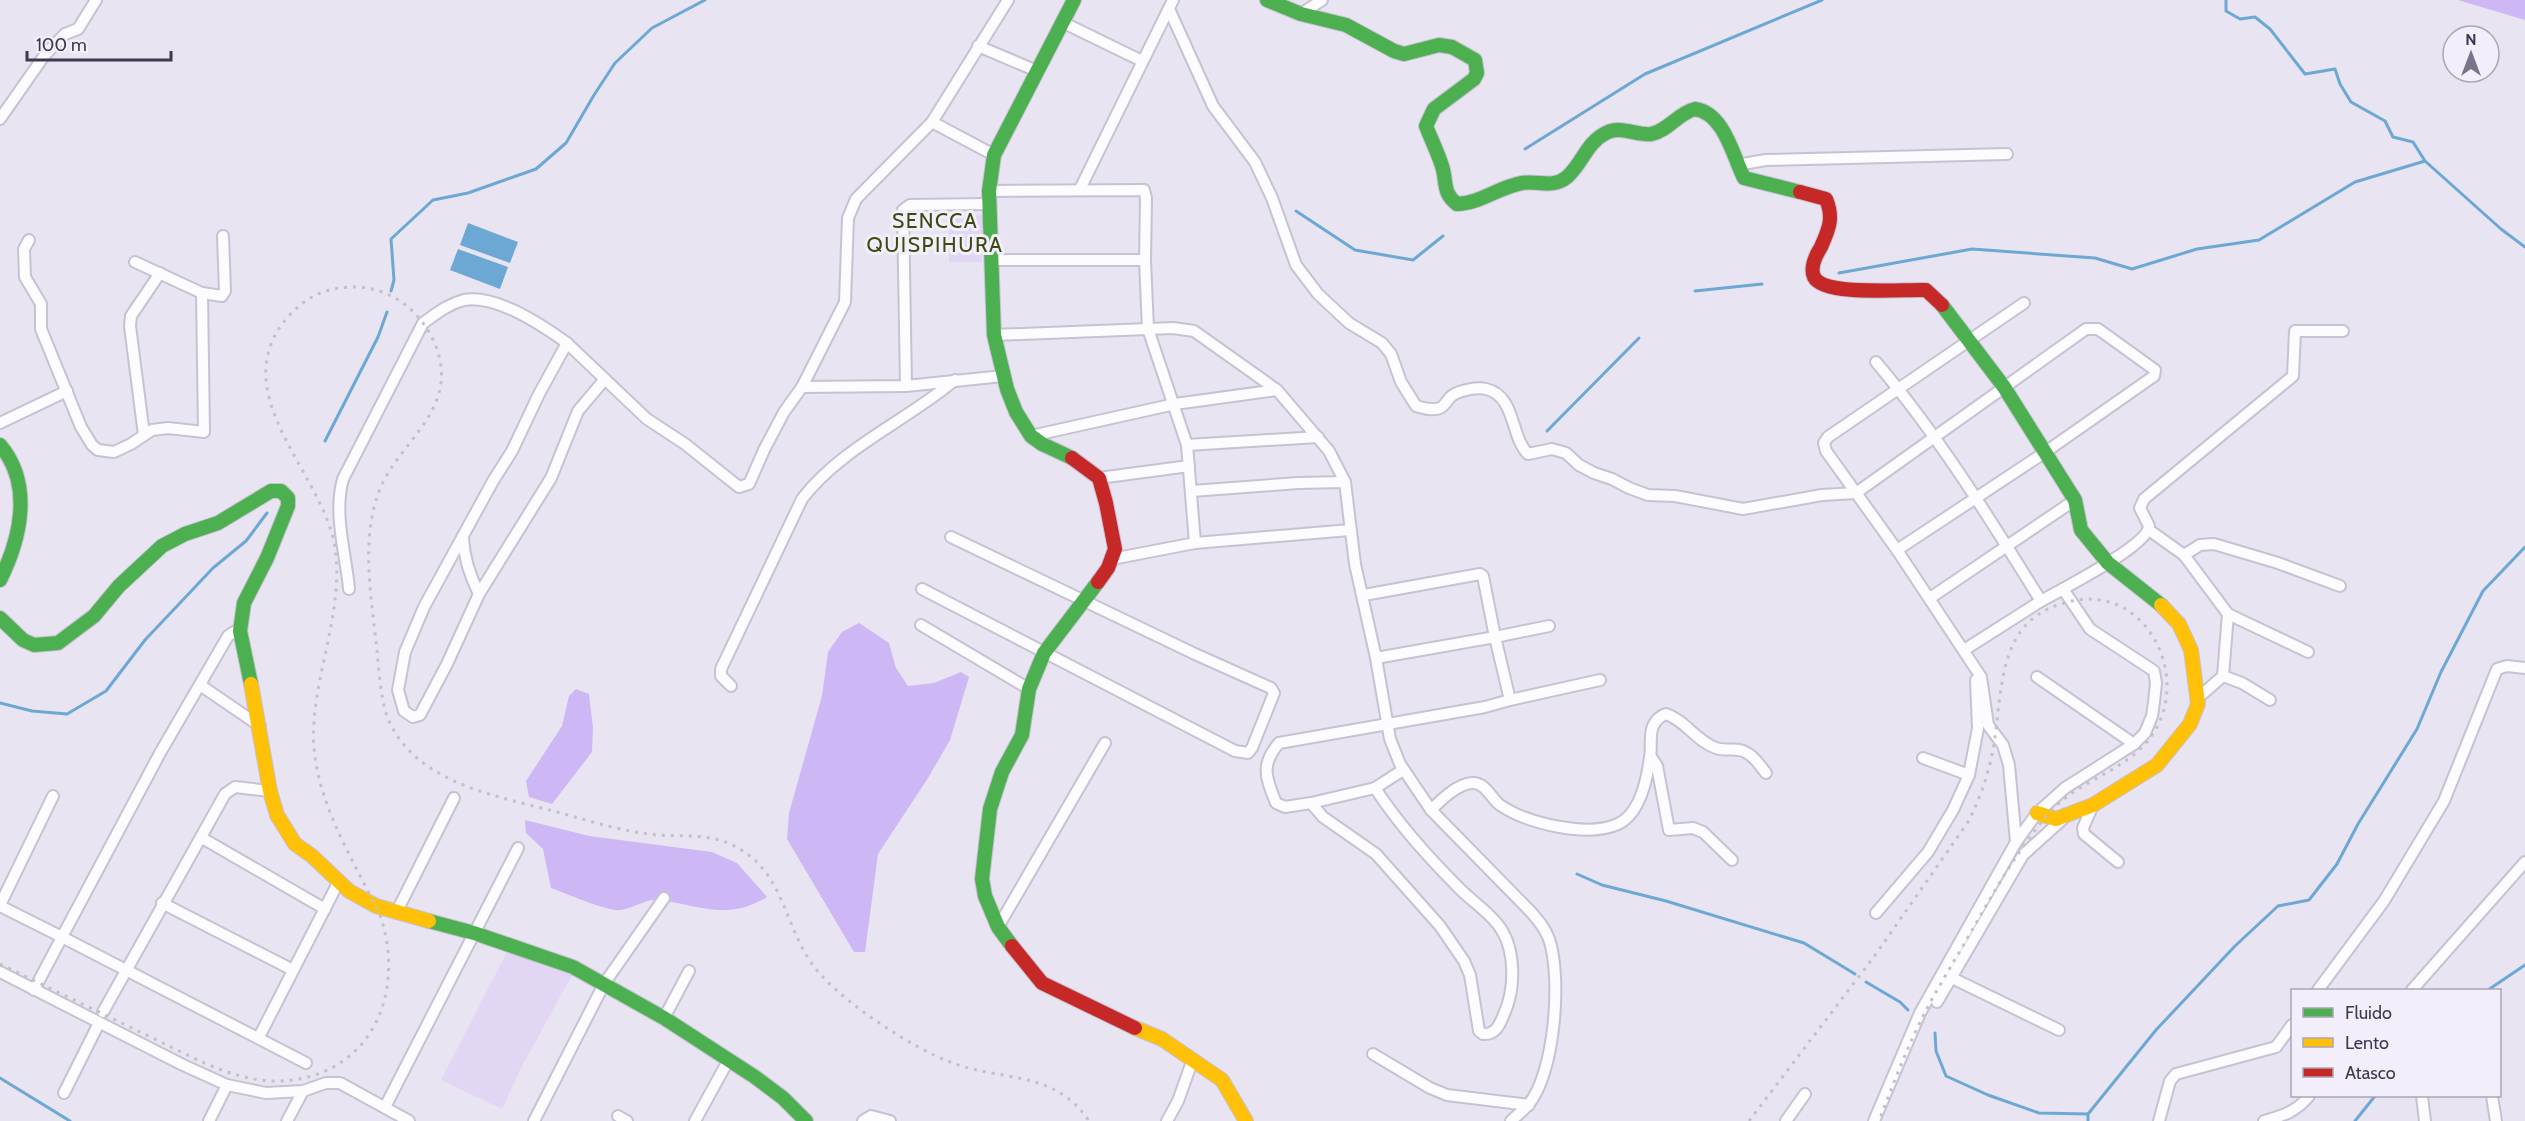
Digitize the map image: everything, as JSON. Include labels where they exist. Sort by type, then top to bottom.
[{"type":"street","points":[[0,118],[44,56],[65,34],[78,28],[96,0]]},
{"type":"street","points":[[349,589],[339,510],[339,492],[343,479],[423,323],[442,309],[463,300],[480,299],[538,323],[567,343],[647,419],[685,444],[739,487],[748,484],[784,412],[802,387],[845,302],[848,218],[856,199],[932,122],[1008,0]]},
{"type":"street","points":[[1074,0],[994,155],[989,197],[994,335],[1016,412],[1031,436],[1042,444],[1080,462],[1098,478],[1106,503],[1115,549],[1112,559],[1044,653],[1029,689],[1022,735],[1002,772],[990,809],[982,879],[985,896],[998,927],[1030,972],[1042,983],[1098,1012],[1161,1039],[1193,1059],[1222,1080],[1246,1121]]},
{"type":"street","points":[[1267,0],[1301,14],[1346,25],[1404,54],[1438,45],[1452,47],[1475,60],[1477,73],[1474,79],[1434,109],[1426,126],[1443,169],[1443,182],[1449,198],[1457,204],[1472,202],[1527,182],[1537,185],[1560,183],[1574,171],[1584,154],[1605,132],[1620,130],[1633,134],[1654,134],[1662,131],[1685,112],[1694,108],[1708,113],[1719,126],[1744,178],[1826,199],[1831,211],[1831,224],[1811,267],[1813,276],[1820,282],[1830,287],[1868,291],[1926,290],[1945,307],[2004,387],[2075,500],[2082,530],[2108,563],[2159,602],[2179,624],[2191,650],[2199,697],[2190,724],[2157,765],[2093,806],[2064,818],[2023,855],[1937,1002]]},
{"type":"street","points":[[1301,14],[1322,0]]},
{"type":"street","points":[[1080,189],[1171,5]]},
{"type":"street","points":[[1171,5],[1214,106],[1255,162],[1272,198],[1296,265],[1318,294],[1349,323],[1382,343],[1391,354],[1401,382],[1416,406],[1429,409],[1441,408],[1454,394],[1473,388],[1486,389],[1498,395],[1510,412],[1521,447],[1528,454],[1552,449],[1566,453],[1579,465],[1594,473],[1612,478],[1648,495],[1675,496],[1743,509],[1822,495],[1856,493],[2090,328],[2098,329],[2155,370],[2154,376],[2044,453],[1897,550]]},
{"type":"street","points":[[1062,22],[1142,61]]},
{"type":"street","points":[[978,46],[1037,71]]},
{"type":"street","points":[[932,122],[994,155]]},
{"type":"street","points":[[1737,165],[1766,160],[2007,154]]},
{"type":"street","points":[[906,386],[903,210],[910,205],[1080,189],[1144,190],[1148,329],[1187,445],[1195,543]]},
{"type":"street","points":[[135,262],[202,292],[222,296],[225,291],[223,236]]},
{"type":"street","points":[[29,240],[24,249],[25,277],[42,304],[41,329],[81,427],[92,445],[98,450],[114,452],[160,428],[204,432],[202,292]]},
{"type":"street","points":[[991,260],[1145,260]]},
{"type":"street","points":[[144,435],[129,326],[131,316],[160,273]]},
{"type":"street","points":[[2016,842],[2008,757],[2003,745],[1989,729],[1981,676],[1897,550],[1826,451],[1824,443],[1828,436],[2024,303]]},
{"type":"street","points":[[994,335],[1173,328],[1194,331],[1277,390],[1329,451],[1345,482],[1355,564],[1364,595],[1389,739],[1403,770],[1431,810],[1531,912],[1544,928],[1549,939],[1552,952],[1556,1024],[1547,1061],[1529,1105],[1511,1121]]},
{"type":"street","points":[[2308,652],[2228,614],[2184,555],[2149,530],[2139,508],[2144,499],[2293,376],[2295,331],[2343,331]]},
{"type":"street","points":[[567,343],[539,394],[512,451],[424,607],[405,652],[398,690],[404,711],[413,717],[420,715],[426,705],[479,594],[550,478],[578,411],[605,379]]},
{"type":"street","points":[[1876,363],[1899,389],[1934,438],[2041,601]]},
{"type":"street","points":[[802,387],[906,386],[1004,375]]},
{"type":"street","points":[[731,686],[721,676],[721,669],[802,499],[818,478],[926,404],[955,380]]},
{"type":"street","points":[[1031,436],[1175,404],[1277,390]]},
{"type":"street","points":[[0,423],[67,391]]},
{"type":"street","points":[[1187,445],[1317,437]]},
{"type":"street","points":[[0,445],[13,461],[18,473],[21,499],[14,548],[0,580]]},
{"type":"street","points":[[1098,478],[1189,466]]},
{"type":"street","points":[[1192,491],[1345,482]]},
{"type":"street","points":[[0,618],[23,640],[34,645],[58,644],[94,615],[119,586],[162,546],[185,534],[218,523],[271,491],[281,491],[288,498],[288,506],[267,558],[244,603],[240,631],[260,726],[270,791],[278,815],[295,844],[312,856],[338,883],[367,902],[396,913],[474,933],[573,967],[664,1018],[783,1098],[806,1121]]},
{"type":"street","points":[[1930,598],[2075,500]]},
{"type":"street","points":[[1112,559],[1195,543],[1350,530]]},
{"type":"street","points":[[1964,650],[2041,601],[2108,563],[2146,535],[2149,530]]},
{"type":"street","points":[[462,536],[470,576],[479,594]]},
{"type":"street","points":[[922,589],[1235,751],[1248,753],[1252,748],[1274,693],[1271,688],[951,537]]},
{"type":"street","points":[[2184,555],[2200,545],[2214,544],[2278,563],[2340,586]]},
{"type":"street","points":[[1364,595],[1482,574],[1510,700]]},
{"type":"street","points":[[1874,1121],[1909,1035],[2016,842],[2037,813],[2065,788],[2134,744],[2145,732],[2152,716],[2156,683],[2154,671],[2090,629],[2063,588]]},
{"type":"street","points":[[2199,697],[2223,676],[2228,614]]},
{"type":"street","points":[[921,625],[1029,689]]},
{"type":"street","points":[[1376,658],[1549,626]]},
{"type":"street","points":[[34,990],[139,790],[228,636],[240,631]]},
{"type":"street","points":[[2319,989],[2384,901],[2444,801],[2497,669],[2506,666],[2525,668]]},
{"type":"street","points":[[1876,913],[1928,852],[1953,810],[1969,775],[1978,728],[1976,668]]},
{"type":"street","points":[[2223,676],[2242,683],[2270,700]]},
{"type":"street","points":[[2037,677],[2134,744]]},
{"type":"street","points":[[1403,770],[1375,788],[1285,807],[1276,803],[1267,779],[1267,760],[1279,743],[1485,707],[1600,680]]},
{"type":"street","points":[[200,685],[260,726]]},
{"type":"street","points":[[1431,810],[1462,786],[1471,783],[1483,786],[1500,804],[1540,822],[1570,830],[1616,825],[1633,812],[1644,784],[1654,723],[1666,714],[1674,717],[1701,740],[1717,749],[1737,749],[1746,752],[1766,773]]},
{"type":"street","points":[[998,927],[1105,743]]},
{"type":"street","points":[[1650,757],[1657,766],[1669,830],[1693,828],[1703,832],[1732,860]]},
{"type":"street","points":[[1923,758],[1969,775]]},
{"type":"street","points":[[103,1012],[162,903],[229,790],[235,787],[270,791]]},
{"type":"street","points":[[1311,803],[1323,817],[1376,854],[1440,926],[1464,961],[1470,975],[1479,1031],[1483,1034],[1492,1033],[1498,1026],[1512,992],[1509,952],[1502,930],[1427,856],[1396,820],[1375,788]]},
{"type":"street","points":[[53,796],[0,905],[306,1063]]},
{"type":"street","points":[[396,913],[454,798]]},
{"type":"street","points":[[2093,806],[2083,828],[2084,834],[2118,862]]},
{"type":"street","points":[[2037,813],[2051,818],[2064,818]]},
{"type":"street","points":[[202,838],[325,909]]},
{"type":"street","points":[[385,1107],[518,848]]},
{"type":"street","points":[[2413,989],[2525,862]]},
{"type":"street","points":[[259,1037],[338,883]]},
{"type":"street","points":[[534,1121],[604,984],[664,898]]},
{"type":"street","points":[[162,903],[293,970]]},
{"type":"street","points":[[664,1018],[689,971]]},
{"type":"street","points":[[0,972],[183,1065],[227,1084],[266,1093],[303,1091],[326,1083],[340,1083],[409,1121]]},
{"type":"street","points":[[1936,983],[1950,981],[2059,1030]]},
{"type":"street","points":[[64,1092],[99,1023]]},
{"type":"street","points":[[2159,1121],[2170,1081],[2176,1074],[2276,1047],[2291,1025]]},
{"type":"street","points":[[1373,1054],[1430,1088],[1447,1095],[1529,1105]]},
{"type":"street","points":[[1167,1121],[1178,1101],[1193,1059]]},
{"type":"street","points":[[694,1121],[728,1061]]},
{"type":"street","points":[[209,1121],[227,1084]]},
{"type":"street","points":[[287,1121],[303,1091]]},
{"type":"street","points":[[1786,1121],[1805,1094]]},
{"type":"street","points":[[2264,1121],[2284,1116],[2300,1107],[2308,1097]]},
{"type":"street","points":[[2422,1097],[2425,1121]]},
{"type":"street","points":[[2492,1097],[2496,1121]]},
{"type":"street","points":[[863,1121],[871,1116],[890,1121]]},
{"type":"shaded area","points":[[2458,0],[2525,0],[2525,20]]},
{"type":"shaded area","points":[[982,215],[982,262],[949,262],[949,216]]},
{"type":"shaded area","points":[[859,623],[889,643],[896,668],[908,686],[934,683],[961,672],[969,677],[950,740],[878,854],[865,952],[854,952],[787,839],[789,813],[822,696],[828,652],[842,632]]},
{"type":"shaded area","points":[[576,689],[589,694],[593,728],[592,752],[552,804],[529,797],[526,781],[562,726],[569,696]]},
{"type":"shaded area","points":[[525,820],[589,836],[712,852],[737,863],[767,897],[752,904],[726,910],[655,900],[621,910],[597,905],[551,888],[543,849],[526,833]]},
{"type":"shaded area","points":[[507,952],[572,975],[522,1066],[502,1109],[441,1080]]},
{"type":"water","points":[[468,223],[518,242],[510,263],[460,245]]},
{"type":"water","points":[[458,249],[508,267],[500,289],[450,270]]},
{"type":"waterway","points":[[391,291],[394,280],[391,239],[433,200],[468,193],[536,169],[566,143],[615,63],[652,28],[705,0]]},
{"type":"waterway","points":[[1525,149],[1645,74],[1822,0]]},
{"type":"waterway","points":[[2226,0],[2226,11],[2240,19],[2255,17],[2270,29],[2305,74],[2335,69],[2340,84],[2351,102],[2385,121],[2393,137],[2413,142],[2425,161],[2501,229],[2525,247]]},
{"type":"waterway","points":[[1839,273],[1972,249],[2095,258],[2132,269],[2197,249],[2259,240],[2355,182],[2425,161]]},
{"type":"waterway","points":[[1296,211],[1355,250],[1413,260],[1443,236]]},
{"type":"waterway","points":[[1695,291],[1762,284]]},
{"type":"waterway","points":[[325,441],[378,337],[387,312]]},
{"type":"waterway","points":[[1547,431],[1639,338]]},
{"type":"waterway","points":[[0,703],[32,711],[67,714],[106,691],[145,640],[213,568],[246,541],[267,513]]},
{"type":"waterway","points":[[2088,1121],[2088,1114],[2156,1030],[2235,946],[2278,906],[2309,900],[2337,864],[2358,824],[2417,729],[2441,672],[2483,591],[2525,547]]},
{"type":"waterway","points":[[1577,874],[1602,885],[1666,901],[1804,943],[1855,974]]},
{"type":"waterway","points":[[2489,989],[2525,965]]},
{"type":"waterway","points":[[1866,982],[1900,1002],[1908,1010]]},
{"type":"waterway","points":[[1935,1033],[1936,1051],[1946,1076],[1988,1095],[2039,1113],[2088,1114]]},
{"type":"waterway","points":[[0,1078],[70,1121]]},
{"type":"waterway","points":[[2355,1121],[2374,1097]]},
{"type":"railway","points":[[0,964],[202,1062],[255,1079],[273,1081],[306,1078],[333,1067],[356,1051],[372,1029],[383,1004],[388,976],[387,946],[380,915],[334,822],[318,772],[314,747],[316,700],[336,590],[335,547],[327,519],[282,433],[271,404],[266,375],[270,346],[287,318],[298,307],[318,294],[332,289],[367,288],[401,301],[417,316],[435,343],[441,372],[439,392],[432,410],[385,478],[372,515],[370,534],[369,574],[382,698],[389,720],[405,746],[437,772],[487,793],[625,830],[658,835],[710,838],[730,844],[749,855],[764,870],[809,959],[822,976],[848,1000],[882,1025],[935,1056],[969,1068],[1043,1085],[1060,1093],[1075,1104],[1089,1121]]},
{"type":"railway","points":[[1749,1121],[1876,954],[1968,822],[1978,802],[1988,770],[2004,672],[2018,635],[2031,620],[2048,609],[2072,601],[2089,599],[2120,606],[2145,625],[2165,665],[2167,694],[2159,723],[2150,739],[2138,751],[2064,799],[2051,811],[2019,852],[1927,1008],[1904,1057],[1879,1121]]},
{"type":"traffic: fast","points":[[1072,458],[1042,444],[1031,436],[1016,412],[1007,389],[994,335],[989,191],[994,155],[1074,0]]},
{"type":"traffic: fast","points":[[1267,0],[1301,14],[1346,25],[1404,54],[1439,45],[1452,47],[1475,60],[1477,73],[1474,79],[1434,109],[1426,126],[1442,166],[1447,191],[1457,204],[1474,201],[1522,183],[1562,181],[1572,172],[1589,147],[1606,133],[1623,130],[1651,134],[1695,109],[1705,112],[1720,127],[1744,178],[1800,192]]},
{"type":"traffic: fast","points":[[1942,305],[2004,387],[2075,500],[2081,530],[2108,563],[2161,605]]},
{"type":"traffic: fast","points":[[0,445],[17,477],[20,494],[18,529],[14,547],[0,580]]},
{"type":"traffic: fast","points":[[0,618],[23,640],[34,645],[58,643],[94,616],[119,586],[162,546],[185,534],[218,523],[271,491],[281,491],[288,498],[288,506],[267,558],[244,603],[240,631],[251,684]]},
{"type":"traffic: fast","points":[[1012,946],[998,927],[985,896],[982,879],[990,809],[1002,772],[1022,735],[1029,689],[1044,653],[1098,582]]},
{"type":"traffic: fast","points":[[429,921],[474,933],[573,967],[664,1018],[755,1077],[783,1098],[806,1121]]},
{"type":"traffic: slow","points":[[2037,813],[2056,819],[2093,805],[2157,765],[2190,724],[2198,704],[2191,650],[2179,624],[2161,605]]},
{"type":"traffic: slow","points":[[251,684],[270,791],[277,815],[295,844],[312,856],[349,891],[376,906],[429,921]]},
{"type":"traffic: slow","points":[[1135,1028],[1162,1039],[1222,1080],[1246,1121]]},
{"type":"traffic: jam","points":[[1800,192],[1826,199],[1830,212],[1828,229],[1813,266],[1814,277],[1821,283],[1848,290],[1926,290],[1942,305]]},
{"type":"traffic: jam","points":[[1072,458],[1099,478],[1106,503],[1115,549],[1108,568],[1098,582]]},
{"type":"traffic: jam","points":[[1012,946],[1042,983],[1135,1028]]},
{"type":"district","name":"SENCCA QUISPIHURA","points":[[935,233]]}]
